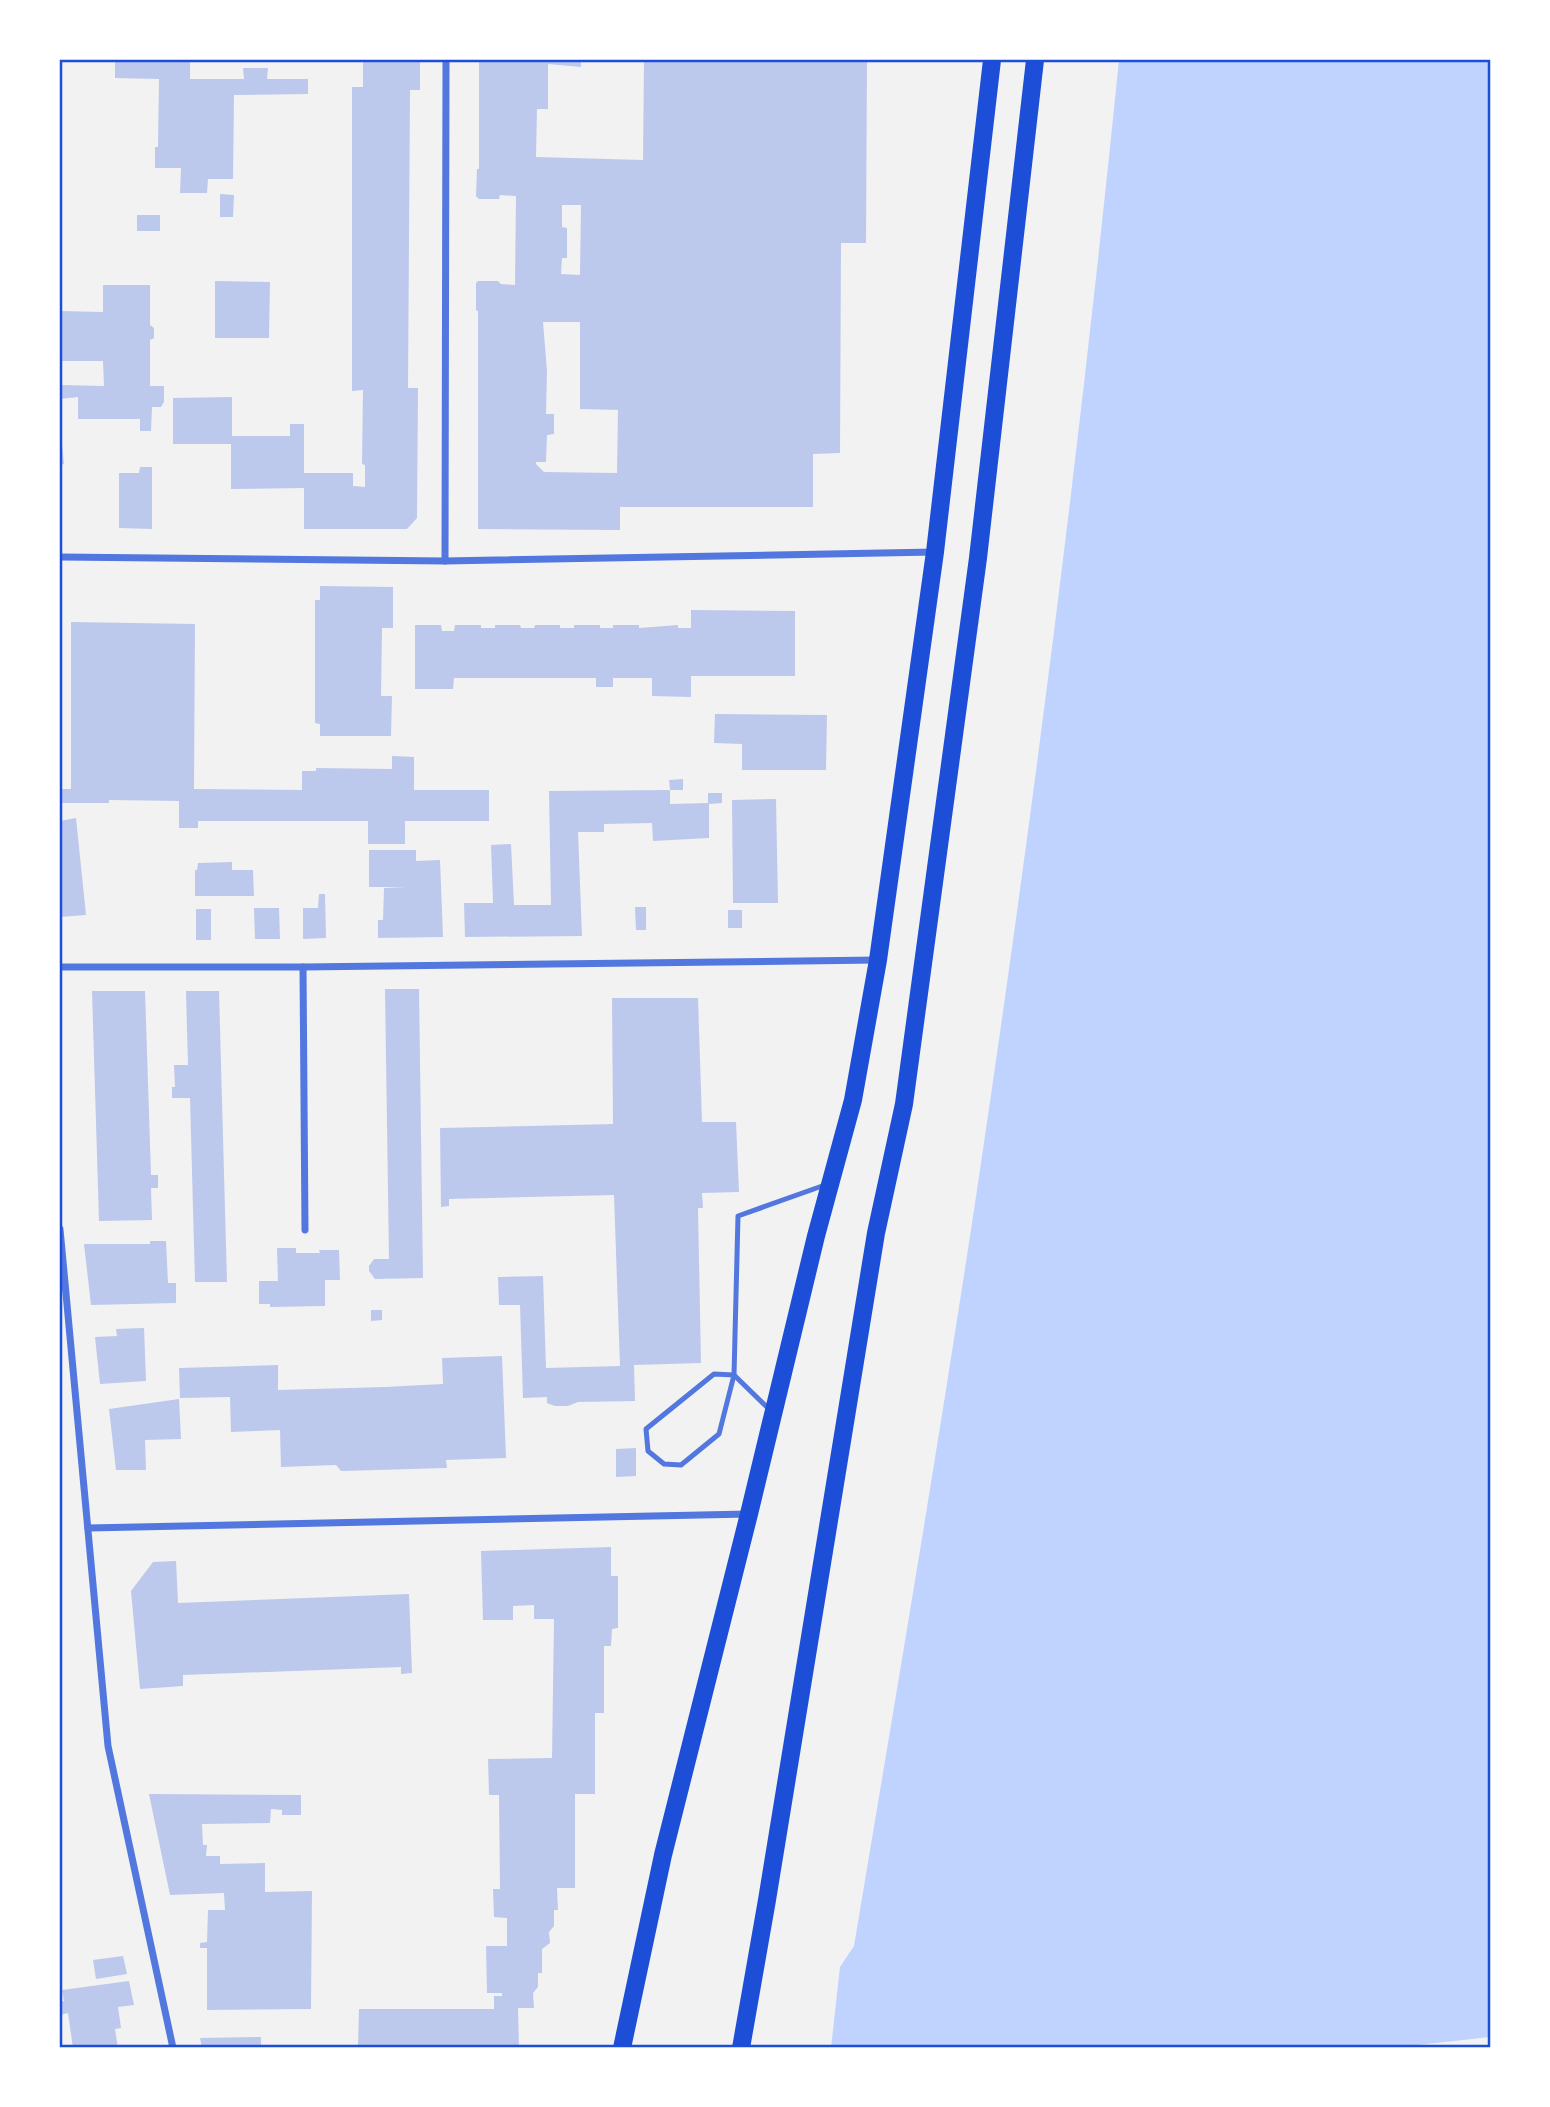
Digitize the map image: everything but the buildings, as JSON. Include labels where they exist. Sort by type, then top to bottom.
[{"type":"main road","points":[[622,2048],[663,1855],[853,1100],[878,960],[935,552],[992,60]]},
{"type":"main road","points":[[741,2048],[876,1233],[904,1104],[978,558],[1035,60]]},
{"type":"street","points":[[445,561],[446,60]]},
{"type":"street","points":[[60,557],[445,561],[935,552]]},
{"type":"street","points":[[60,967],[878,960]]},
{"type":"street","points":[[303,967],[305,1230]]},
{"type":"street","points":[[60,1229],[108,1746],[173,2048]]},
{"type":"street","points":[[88,1528],[749,1514]]},
{"type":"lane","points":[[774,1414],[734,1375],[714,1374],[646,1429],[648,1451],[664,1464],[681,1465],[719,1434],[734,1375],[738,1216],[831,1182]]},
{"type":"water","points":[[1119,60],[1490,60],[1490,2047],[831,2048],[840,1967],[854,1946],[963,1285],[998,1049],[1072,485]]},
{"type":"pier","points":[[1490,2037],[1490,2047],[1399,2047]]}]
